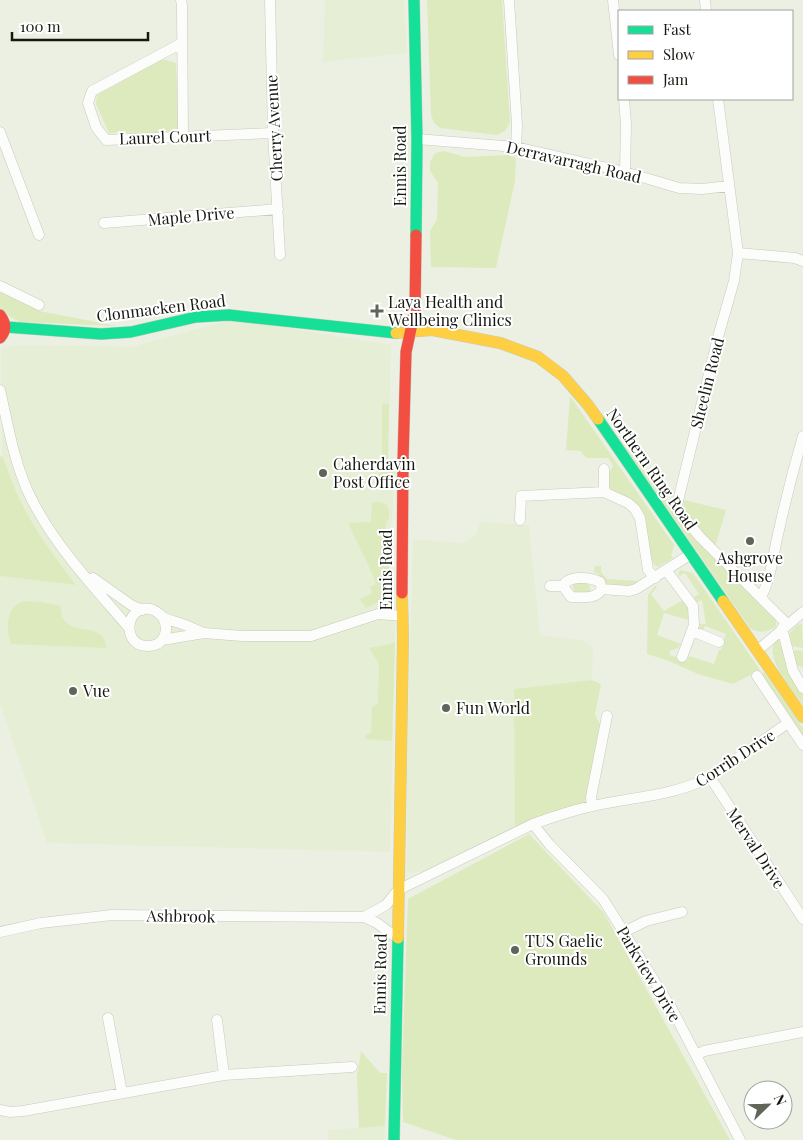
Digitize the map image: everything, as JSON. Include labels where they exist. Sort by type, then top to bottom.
[{"type":"main road","name":"Ennis Road","points":[[394,1140],[403,616],[403,461],[406,352],[415,310],[417,139],[414,0]]},
{"type":"main road","points":[[0,315],[6,326],[0,338]]},
{"type":"main road","name":"Clonmacken Road","points":[[6,326],[101,334],[139,331],[196,317],[229,315],[394,333],[410,332]]},
{"type":"main road","name":"Northern Ring Road","points":[[410,332],[432,330],[500,343],[538,357],[563,376],[588,405],[803,717]]},
{"type":"street","points":[[181,0],[183,136]]},
{"type":"street","name":"Cherry Avenue","points":[[270,0],[272,133],[280,255]]},
{"type":"street","points":[[509,0],[517,125],[516,147]]},
{"type":"street","points":[[613,0],[618,46]]},
{"type":"street","name":"Laurel Court","points":[[182,43],[92,91],[88,103],[96,127],[106,140],[272,133]]},
{"type":"street","points":[[166,50],[182,62]]},
{"type":"street","points":[[624,100],[626,124],[625,172]]},
{"type":"street","name":"Sheelin Road","points":[[718,100],[738,253],[734,281],[718,337],[677,505],[678,510],[700,537],[761,597],[785,626]]},
{"type":"street","points":[[0,132],[4,151],[39,235]]},
{"type":"street","name":"Derravarragh Road","points":[[417,139],[516,147],[625,172],[679,188],[702,189],[729,186]]},
{"type":"street","name":"Maple Drive","points":[[104,223],[278,209]]},
{"type":"street","points":[[738,253],[795,258],[803,261]]},
{"type":"street","points":[[0,286],[39,305]]},
{"type":"street","points":[[0,390],[16,457],[30,496],[76,565],[129,628]]},
{"type":"street","points":[[761,597],[774,560],[778,532],[803,436]]},
{"type":"street","points":[[604,468],[604,492]]},
{"type":"street","points":[[520,520],[521,496],[604,492],[628,503],[635,509],[640,518],[648,570],[655,578]]},
{"type":"street","points":[[602,589],[629,591],[636,589],[691,554]]},
{"type":"street","points":[[76,565],[103,586],[131,605],[142,610]]},
{"type":"street","points":[[666,570],[693,606],[694,625],[682,656]]},
{"type":"street","points":[[570,578],[594,579],[600,582],[602,589],[599,594],[592,597],[571,597],[562,586],[570,578]]},
{"type":"street","points":[[550,586],[562,586]]},
{"type":"street","points":[[204,633],[164,618],[151,609],[142,610],[134,615],[130,620],[129,628],[131,637],[140,645],[152,646],[162,640],[204,633],[242,636],[311,636],[378,614],[403,616]]},
{"type":"street","points":[[757,651],[803,612]]},
{"type":"street","points":[[162,640],[166,628],[164,618]]},
{"type":"street","points":[[785,626],[793,671],[803,688]]},
{"type":"street","points":[[692,631],[719,642]]},
{"type":"street","points":[[757,676],[803,745]]},
{"type":"street","points":[[592,806],[591,797],[607,716]]},
{"type":"street","name":"Corrib Drive","points":[[398,890],[533,824],[592,806],[660,794],[696,785],[710,778],[788,723]]},
{"type":"street","name":"Merval Drive","points":[[710,778],[803,919]]},
{"type":"street","name":"Parkview Drive","points":[[533,824],[549,844],[603,900],[624,932],[672,1010],[740,1140]]},
{"type":"street","name":"Ashbrook","points":[[364,917],[386,905],[398,890]]},
{"type":"street","points":[[624,932],[646,921],[682,912]]},
{"type":"street","name":"Ashbrook","points":[[0,932],[41,923],[112,915],[364,917],[377,923],[397,938]]},
{"type":"street","points":[[108,1018],[122,1093]]},
{"type":"street","points":[[217,1020],[224,1075]]},
{"type":"street","points":[[696,1055],[704,1051],[803,1032]]},
{"type":"street","points":[[0,1110],[10,1112],[23,1111],[224,1075],[352,1067]]},
{"type":"shaded area","points":[[325,0],[404,0],[407,53],[323,62]]},
{"type":"shaded area","points":[[226,321],[256,323],[391,345],[388,462],[395,472],[389,569],[393,577],[395,633],[390,852],[47,843],[0,703],[0,576],[75,585],[48,548],[28,515],[2,456],[1,348],[21,345],[132,347]]},
{"type":"shaded area","points":[[480,522],[529,525],[540,635],[582,640],[593,646],[592,680],[514,689],[515,827],[425,871],[411,873],[407,869],[407,759],[413,539],[463,543],[476,535]]},
{"type":"shaded area","points":[[385,1126],[385,1140],[328,1140],[328,1130]]},
{"type":"green space","points":[[427,0],[502,0],[510,122],[505,131],[497,135],[440,128],[434,123],[431,115]]},
{"type":"green space","points":[[162,59],[176,63],[179,126],[173,133],[109,133],[96,104],[97,95]]},
{"type":"green space","points":[[444,151],[465,157],[509,155],[516,158],[515,181],[496,268],[431,267],[430,231],[437,219],[438,183],[430,171],[430,162],[435,153]]},
{"type":"green space","points":[[0,291],[39,311],[117,326],[20,322],[0,308]]},
{"type":"green space","points":[[570,396],[674,545],[671,556],[673,558],[658,567],[654,563],[649,550],[643,513],[640,508],[615,493],[608,483],[608,476],[613,466],[608,458],[587,458],[580,451],[566,450]]},
{"type":"green space","points":[[382,403],[389,404],[388,462],[395,472],[394,480],[388,485],[382,484],[379,475],[382,459]]},
{"type":"green space","points":[[617,436],[660,491],[664,493],[678,520],[696,540],[773,614],[776,620],[776,627],[763,632],[750,628]]},
{"type":"green space","points":[[2,456],[28,515],[76,585],[0,576],[0,457]]},
{"type":"green space","points":[[684,500],[726,510],[715,547],[685,513],[683,509]]},
{"type":"green space","points":[[372,502],[386,504],[389,509],[389,518],[386,522],[385,551],[389,558],[389,569],[393,577],[393,592],[388,598],[366,608],[360,599],[372,593],[370,587],[376,584],[348,523],[371,522]]},
{"type":"green space","points":[[595,566],[601,566],[601,572],[607,579],[638,581],[630,586],[603,585],[599,574],[594,572]]},
{"type":"green space","points":[[680,570],[693,573],[760,670],[733,684],[698,674],[669,661],[647,654],[648,595],[656,585],[657,587],[651,594],[664,611],[683,600],[689,608],[689,620],[664,613],[657,635],[681,644],[678,648],[670,651],[670,655],[687,661],[689,656],[714,664],[719,650],[721,650],[726,634],[705,626],[702,633],[699,624],[706,624],[702,600],[696,602],[694,597],[699,594],[685,573],[679,576]]},
{"type":"green space","points":[[576,582],[589,583],[590,590],[588,593],[574,592],[573,585]]},
{"type":"green space","points":[[24,601],[60,606],[62,617],[67,623],[73,627],[99,634],[104,639],[107,648],[11,644],[8,619],[13,608]]},
{"type":"green space","points":[[802,624],[803,648],[792,646],[789,634],[797,625]]},
{"type":"green space","points":[[777,639],[780,639],[803,692],[803,705],[786,682],[776,663],[773,646]]},
{"type":"green space","points":[[395,643],[392,741],[365,739],[366,735],[371,733],[372,707],[378,704],[379,664],[369,648]]},
{"type":"green space","points":[[796,650],[803,651],[803,668],[795,664],[792,653]]},
{"type":"green space","points":[[764,672],[803,728],[803,738],[760,674]]},
{"type":"green space","points":[[592,680],[601,684],[595,714],[602,729],[585,803],[515,827],[514,689]]},
{"type":"green space","name":"TUS Gaelic Grounds","points":[[529,834],[604,913],[730,1140],[456,1140],[403,1122],[402,1071],[408,899]]},
{"type":"green space","points":[[361,1051],[380,1073],[387,1073],[385,1126],[359,1128],[357,1076]]},
{"type":"traffic: fast","points":[[414,0],[417,139],[416,235]]},
{"type":"traffic: fast","points":[[6,327],[101,334],[131,332],[196,317],[229,315],[396,333]]},
{"type":"traffic: fast","points":[[598,419],[723,601]]},
{"type":"traffic: fast","points":[[394,1140],[398,938]]},
{"type":"traffic: slow","points":[[396,333],[432,330],[500,343],[538,357],[563,376],[598,419]]},
{"type":"traffic: slow","points":[[398,938],[403,638],[402,593]]},
{"type":"traffic: slow","points":[[723,601],[803,717]]},
{"type":"traffic: jam","points":[[402,593],[406,352],[415,310],[416,235]]},
{"type":"traffic: jam","points":[[0,315],[5,326],[0,338]]},
{"type":"place","name":"Laya Health and Wellbeing Clinics","points":[[377,311]]},
{"type":"place","name":"Caherdavin Post Office","points":[[323,473]]},
{"type":"place","name":"Ashgrove House","points":[[750,541]]},
{"type":"place","name":"Vue","points":[[73,691]]},
{"type":"place","name":"Fun World","points":[[446,708]]},
{"type":"place","name":"TUS Gaelic Grounds","points":[[515,950]]}]
